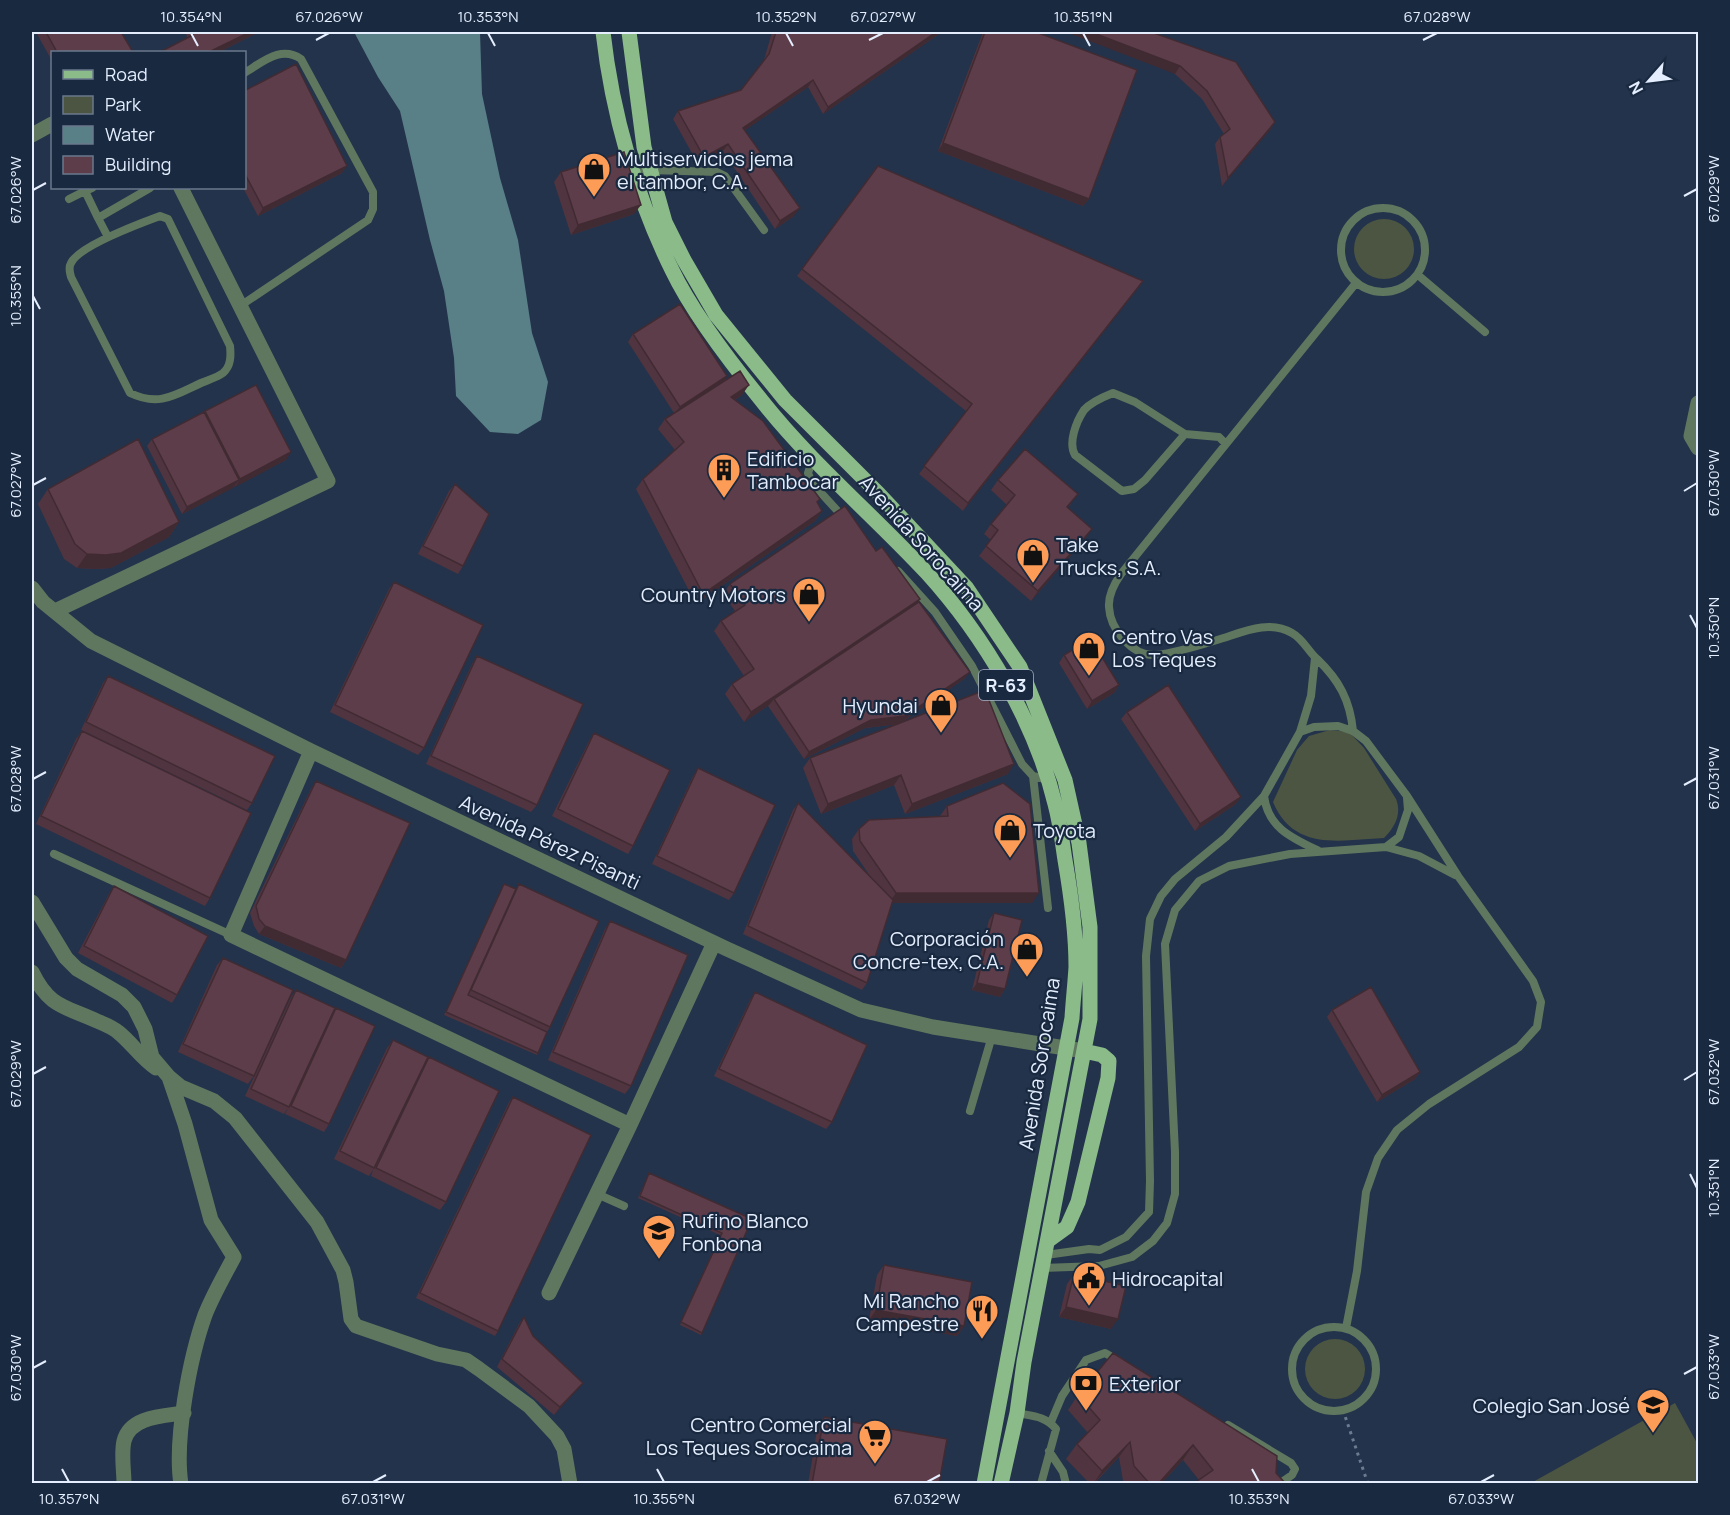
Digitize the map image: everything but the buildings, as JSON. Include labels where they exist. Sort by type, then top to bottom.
[{"type":"main road","name":"Avenida Sorocaima","points":[[603,32],[609,68],[634,174],[673,272],[710,319],[785,400],[879,494],[966,587],[1020,667],[1065,780],[1079,843],[1090,927],[1090,1019],[1024,1362],[1017,1413],[1001,1484]]},
{"type":"main road","name":"Avenida Sorocaima","points":[[629,32],[644,147],[650,170],[665,222],[710,319],[760,399],[786,431],[926,572],[954,604],[980,640],[1030,734],[1040,778],[1060,829],[1073,917],[1076,966],[1072,1018],[984,1484]]},
{"type":"main road","points":[[1049,1240],[1067,1227],[1078,1202],[1108,1078],[1109,1061],[1102,1054],[1084,1051]]},
{"type":"street","points":[[32,135],[51,125]]},
{"type":"street","points":[[55,611],[328,481],[182,189]]},
{"type":"street","points":[[1698,403],[1691,436],[1698,448]]},
{"type":"street","name":"Avenida Pérez Pisanti","points":[[32,588],[43,602],[90,641],[311,752],[861,1010],[933,1027],[1084,1051]]},
{"type":"street","points":[[311,752],[231,935],[630,1125]]},
{"type":"street","points":[[32,902],[66,958],[76,969],[122,995],[134,1007],[145,1029],[152,1057],[168,1076],[185,1124],[211,1220],[234,1257],[206,1315],[189,1376],[179,1471],[182,1484]]},
{"type":"street","points":[[549,1293],[714,943]]},
{"type":"street","points":[[32,972],[39,987],[48,998],[58,1005],[110,1026],[119,1032],[147,1062],[181,1087],[214,1101],[235,1118],[317,1222],[343,1270],[351,1319],[356,1326],[437,1354],[466,1360],[479,1369],[529,1406],[557,1436],[564,1449],[570,1484]]},
{"type":"street","points":[[124,1484],[124,1440],[130,1430],[144,1420],[184,1413]]},
{"type":"lane","points":[[240,306],[368,220],[373,208],[373,192],[301,59],[292,52],[280,52],[246,72]]},
{"type":"lane","points":[[634,174],[650,170],[717,172],[725,176],[764,230]]},
{"type":"lane","points":[[69,199],[88,189],[108,237]]},
{"type":"lane","points":[[99,219],[148,189]]},
{"type":"lane","points":[[1378,208],[1404,213],[1415,222],[1423,234],[1426,248],[1424,262],[1418,275],[1408,285],[1396,291],[1382,293],[1368,290],[1356,283],[1347,272],[1341,259],[1341,245],[1345,232],[1353,220],[1364,212],[1378,208]]},
{"type":"lane","points":[[160,216],[168,219],[230,346],[231,360],[223,373],[166,399],[139,397],[130,393],[70,277],[71,261],[108,237],[160,216]]},
{"type":"lane","points":[[1418,275],[1485,332]]},
{"type":"lane","points":[[1353,730],[1350,711],[1344,695],[1327,668],[1293,633],[1276,627],[1240,632],[1219,640],[1156,655],[1144,654],[1132,647],[1113,626],[1108,606],[1112,587],[1121,573],[1356,283]]},
{"type":"lane","points":[[1185,434],[1144,480],[1134,489],[1122,491],[1075,456],[1071,449],[1071,440],[1084,410],[1100,398],[1113,393],[1135,402],[1185,434],[1219,437],[1226,444]]},
{"type":"lane","points":[[813,457],[808,473],[812,483],[850,524]]},
{"type":"lane","points":[[888,561],[935,612],[972,666],[1022,765],[1040,778],[1065,780]]},
{"type":"lane","points":[[1044,1262],[1089,1249],[1100,1250],[1112,1245],[1126,1237],[1149,1212],[1146,957],[1150,919],[1161,896],[1175,879],[1226,837],[1264,796],[1300,732],[1311,696],[1315,658]]},
{"type":"lane","points":[[1300,732],[1338,726],[1353,730],[1366,741],[1407,796],[1458,876],[1533,981],[1541,1002],[1537,1027],[1519,1047],[1429,1104],[1396,1130],[1378,1158],[1366,1192],[1357,1271],[1346,1328]]},
{"type":"lane","points":[[1040,778],[1048,908]]},
{"type":"lane","points":[[1264,796],[1269,815],[1281,830],[1319,851]]},
{"type":"lane","points":[[1386,847],[1399,837],[1408,810],[1407,796]]},
{"type":"lane","points":[[1044,1262],[1099,1266],[1132,1257],[1153,1241],[1167,1223],[1174,1194],[1175,1152],[1165,944],[1175,910],[1199,881],[1229,866],[1290,854],[1386,847],[1419,856],[1458,876]]},
{"type":"lane","points":[[54,854],[231,935]]},
{"type":"lane","points":[[970,1111],[992,1036]]},
{"type":"lane","points":[[597,1194],[624,1206]]},
{"type":"lane","points":[[1332,1326],[1346,1328],[1359,1334],[1369,1344],[1375,1357],[1377,1371],[1374,1384],[1367,1396],[1356,1406],[1343,1410],[1329,1411],[1316,1407],[1304,1399],[1296,1388],[1292,1367],[1298,1347],[1306,1336],[1318,1329],[1332,1326]]},
{"type":"lane","points":[[1051,1422],[1062,1396],[1086,1360],[1105,1353],[1124,1365]]},
{"type":"lane","points":[[1017,1413],[1045,1418],[1056,1429],[1041,1484]]},
{"type":"lane","points":[[1222,1422],[1291,1463],[1294,1469],[1292,1476],[1279,1484],[1268,1481]]},
{"type":"lane","points":[[1049,1451],[1063,1472],[1066,1484]]},
{"type":"path","points":[[1343,1410],[1368,1484]]},
{"type":"green space","points":[[1378,219],[1390,219],[1401,224],[1409,232],[1414,249],[1412,261],[1401,274],[1390,279],[1378,279],[1367,274],[1359,266],[1354,255],[1354,243],[1359,232],[1367,224]]},
{"type":"green space","points":[[1330,730],[1349,732],[1364,748],[1396,799],[1398,815],[1384,838],[1336,841],[1306,836],[1293,829],[1282,818],[1273,802],[1297,750],[1309,736]]},
{"type":"green space","points":[[1335,1339],[1356,1348],[1365,1369],[1356,1390],[1335,1399],[1314,1390],[1305,1369],[1314,1348]]},
{"type":"green space","name":"Colegio San José","points":[[1675,1403],[1698,1445],[1698,1483],[1531,1483]]},
{"type":"water","points":[[354,32],[480,32],[482,94],[500,178],[518,240],[532,333],[548,382],[541,420],[518,434],[490,432],[456,396],[454,358],[444,291],[400,111],[378,77]]},
{"type":"place","name":"Multiservicios jema el tambor, C.A.","points":[[594,198]]},
{"type":"place","name":"Edificio Tambocar","points":[[724,499]]},
{"type":"place","name":"Take Trucks, S.A.","points":[[1033,584]]},
{"type":"place","name":"Country Motors","points":[[809,623]]},
{"type":"place","name":"Centro Vas Los Teques","points":[[1089,677]]},
{"type":"place","name":"Hyundai","points":[[941,734]]},
{"type":"place","name":"Toyota","points":[[1010,859]]},
{"type":"place","name":"Corporación Concre-tex, C.A.","points":[[1027,978]]},
{"type":"place","name":"Rufino Blanco Fonbona","points":[[659,1260]]},
{"type":"place","name":"Hidrocapital","points":[[1089,1307]]},
{"type":"place","name":"Mi Rancho Campestre","points":[[982,1340]]},
{"type":"place","name":"Exterior","points":[[1086,1412]]},
{"type":"place","name":"Colegio San José","points":[[1653,1434]]},
{"type":"place","name":"Centro Comercial Los Teques Sorocaima","points":[[875,1465]]}]
